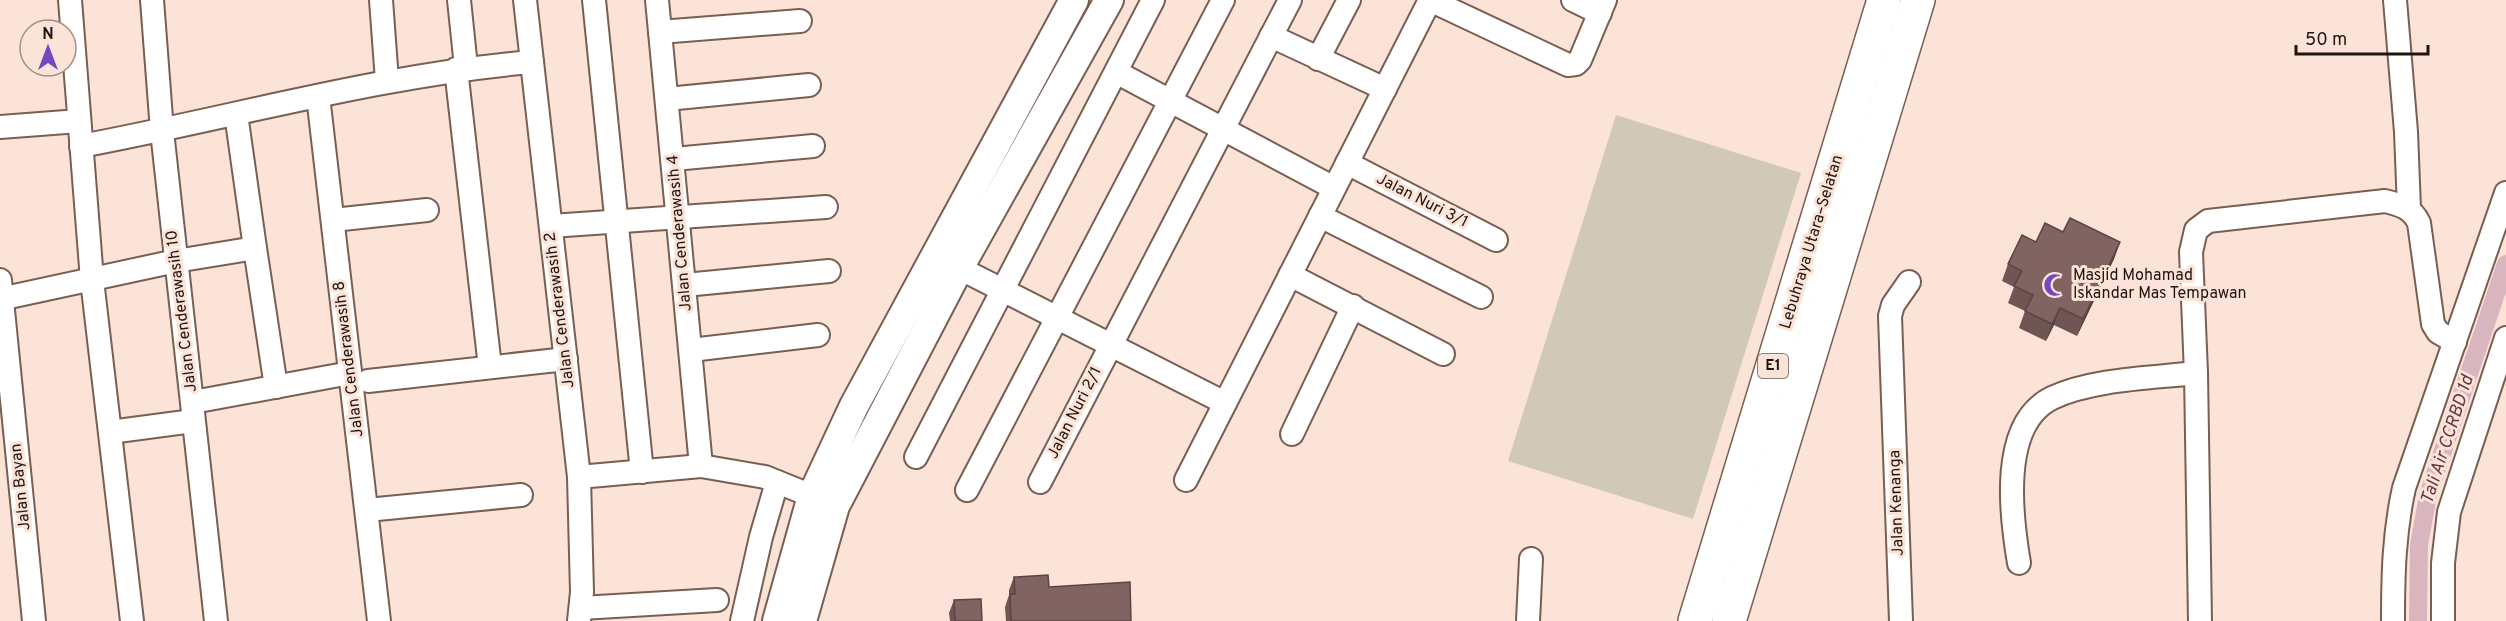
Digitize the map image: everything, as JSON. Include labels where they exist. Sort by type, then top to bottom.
[{"type":"highway","name":"Lebuhraya Utara–Selatan","points":[[1729,621],[1866,117],[1884,0]]},
{"type":"highway","name":"Lebuhraya Utara–Selatan","points":[[1695,621],[1866,117],[1918,0]]},
{"type":"main road","points":[[777,621],[812,496],[854,406],[1074,0]]},
{"type":"main road","points":[[802,621],[835,506],[959,268],[1109,0]]},
{"type":"street","points":[[70,0],[92,280],[132,621]]},
{"type":"street","name":"Jalan Cenderawasih 10","points":[[152,0],[162,131],[216,621]]},
{"type":"street","points":[[381,0],[387,81]]},
{"type":"street","points":[[459,0],[461,68],[490,367]]},
{"type":"street","name":"Jalan Cenderawasih 2","points":[[525,0],[579,477],[580,615]]},
{"type":"street","points":[[594,0],[619,222],[642,471]]},
{"type":"street","name":"Jalan Cenderawasih 4","points":[[657,0],[674,159],[677,217],[692,350],[701,466]]},
{"type":"street","points":[[916,457],[1153,0]]},
{"type":"street","points":[[967,490],[1224,0]]},
{"type":"street","name":"Jalan Nuri 2/1","points":[[1040,482],[1290,0]]},
{"type":"street","points":[[1318,59],[1349,0]]},
{"type":"street","points":[[1186,480],[1430,0],[1568,65],[1576,64],[1580,60],[1602,6],[1573,0]]},
{"type":"street","points":[[2395,0],[2406,132],[2409,209],[2419,223],[2433,324],[2438,332],[2455,342]]},
{"type":"street","points":[[660,32],[800,21]]},
{"type":"street","points":[[1271,36],[1385,89]]},
{"type":"street","points":[[81,146],[162,131],[387,81],[461,68],[532,62]]},
{"type":"street","points":[[1116,72],[1334,188]]},
{"type":"street","points":[[667,99],[809,86]]},
{"type":"street","name":"Jalan Cenderawasih 8","points":[[318,96],[333,220],[359,377],[367,510],[379,621]]},
{"type":"street","points":[[236,114],[276,387]]},
{"type":"street","points":[[0,127],[79,121]]},
{"type":"street","points":[[674,159],[813,146]]},
{"type":"street","name":"Jalan Nuri 3/1","points":[[1347,163],[1496,240]]},
{"type":"street","points":[[2393,621],[2393,557],[2397,520],[2404,488],[2506,192]]},
{"type":"street","points":[[2200,621],[2192,252],[2196,230],[2208,221],[2385,201],[2409,209]]},
{"type":"street","points":[[551,226],[826,207]]},
{"type":"street","points":[[333,220],[427,210]]},
{"type":"street","points":[[1320,216],[1481,297]]},
{"type":"street","points":[[1,293],[92,280],[176,261],[255,248]]},
{"type":"street","points":[[959,268],[1225,403]]},
{"type":"street","points":[[685,285],[829,271]]},
{"type":"street","points":[[1290,275],[1443,354]]},
{"type":"street","name":"Jalan Kenanga","points":[[1901,621],[1890,316],[1893,304],[1909,282]]},
{"type":"street","name":"Jalan Bayan","points":[[1,293],[9,468],[34,621]]},
{"type":"street","points":[[1292,434],[1353,306]]},
{"type":"street","points":[[692,350],[818,335]]},
{"type":"street","points":[[2443,621],[2444,552],[2449,512],[2506,338]]},
{"type":"street","points":[[110,432],[193,412],[276,387],[359,377],[566,359]]},
{"type":"street","points":[[2019,563],[2010,504],[2011,479],[2026,425],[2035,409],[2068,391],[2116,382],[2196,373]]},
{"type":"street","points":[[579,477],[701,466],[733,470],[777,482],[812,496]]},
{"type":"street","points":[[742,621],[760,537],[777,482]]},
{"type":"street","points":[[367,510],[521,495]]},
{"type":"street","points":[[1528,621],[1531,559]]},
{"type":"street","points":[[580,615],[717,600]]},
{"type":"shaded area","points":[[1616,115],[1801,173],[1693,519],[1508,461]]},
{"type":"building","name":"Masjid Mohamad Iskandar Mas Tempawan","points":[[2070,218],[2120,242],[2083,319],[2060,308],[2052,324],[2025,311],[2033,295],[2014,286],[2022,271],[2008,264],[2022,235],[2036,242],[2045,223],[2063,232]]},
{"type":"building","points":[[1048,575],[1049,587],[1130,582],[1131,621],[1011,621],[1010,594],[1015,594],[1014,577]]},
{"type":"building","points":[[981,599],[982,621],[955,621],[954,600]]},
{"type":"waterway","name":"Tali Air CCRBD 1d","points":[[2418,621],[2419,545],[2428,495],[2506,264]]},
{"type":"place","name":"Masjid Mohamad Iskandar Mas Tempawan","points":[[2055,285]]}]
